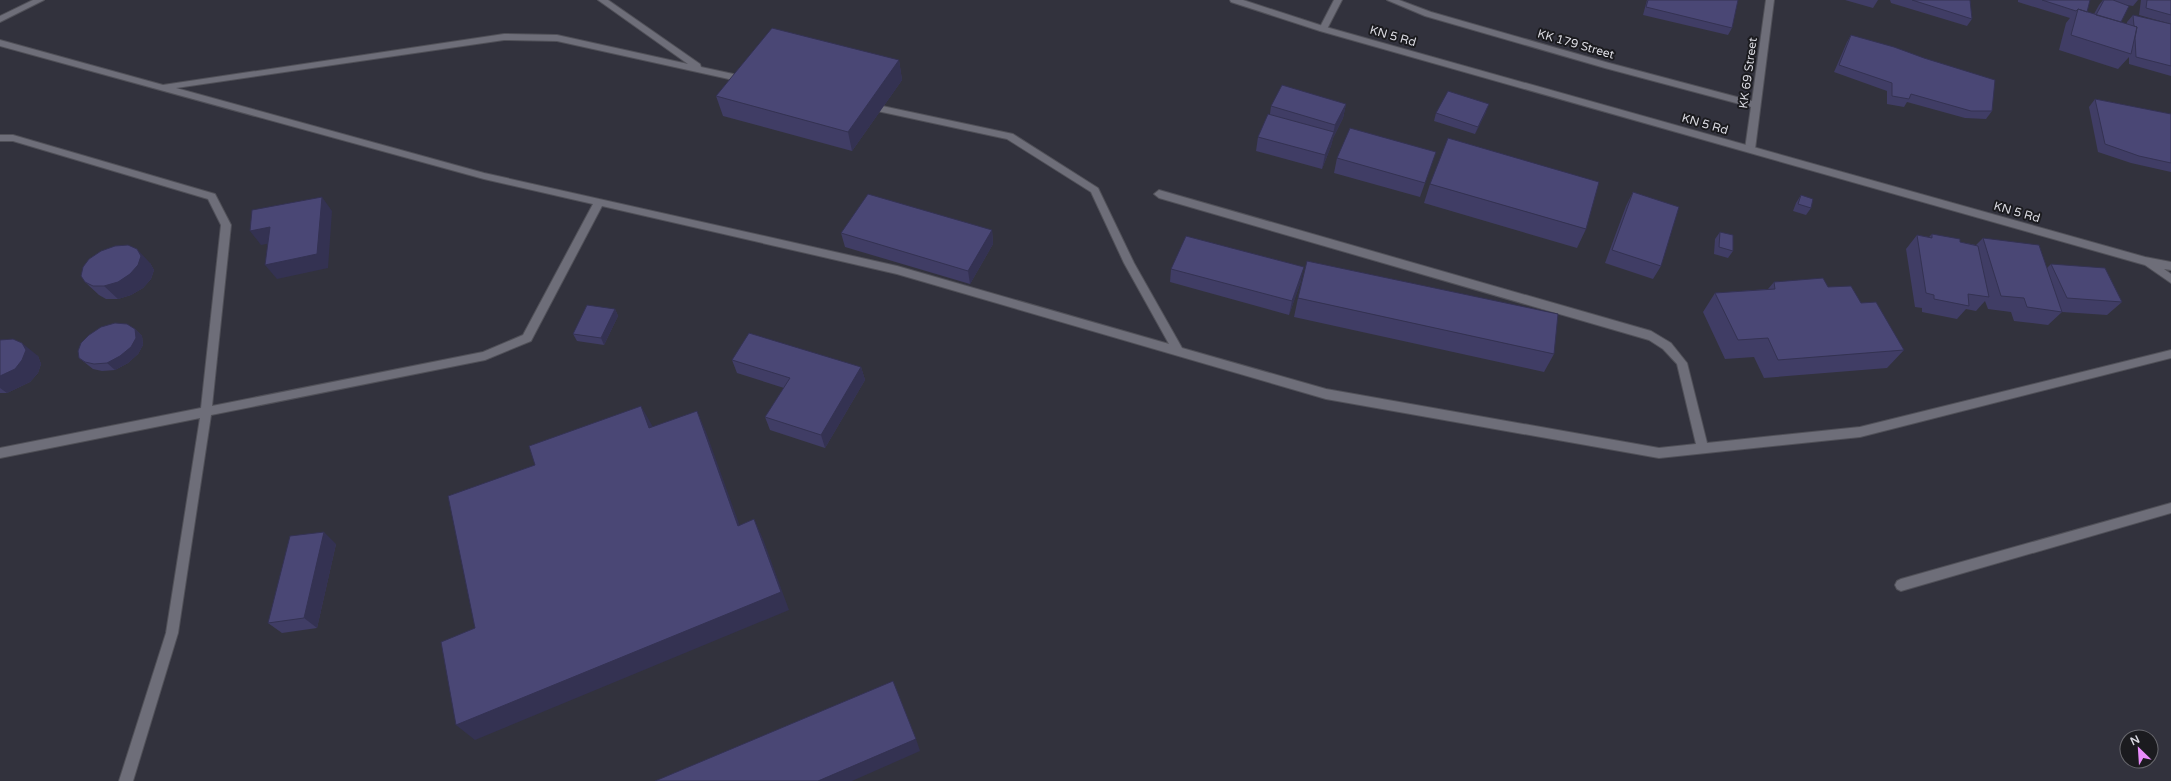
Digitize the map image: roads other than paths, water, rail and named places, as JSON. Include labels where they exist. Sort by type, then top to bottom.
[{"type":"main road","points":[[0,19],[40,0]]},
{"type":"main road","points":[[602,0],[702,70]]},
{"type":"main road","name":"KN 5 Rd","points":[[1234,0],[1323,29],[2146,261],[2171,266]]},
{"type":"main road","points":[[1323,29],[1338,0]]},
{"type":"main road","name":"KK 179 Street","points":[[1391,0],[1428,14],[1608,66],[1756,105]]},
{"type":"main road","name":"KK 69 Street","points":[[1750,149],[1770,0]]},
{"type":"main road","points":[[160,87],[504,37],[557,38],[756,82]]},
{"type":"main road","points":[[0,43],[484,176],[897,270],[1326,394],[1658,453],[1860,432],[2171,354]]},
{"type":"main road","points":[[856,103],[1010,136],[1095,190],[1129,263],[1178,351]]},
{"type":"main road","points":[[0,138],[13,138],[212,197],[226,225],[206,412],[172,633],[126,781]]},
{"type":"main road","points":[[1159,194],[1647,334],[1664,342],[1675,352],[1682,363],[1703,448]]},
{"type":"main road","points":[[0,454],[485,356],[527,338],[598,202]]},
{"type":"main road","points":[[2146,261],[2171,279]]},
{"type":"main road","points":[[1901,585],[2171,508]]}]
